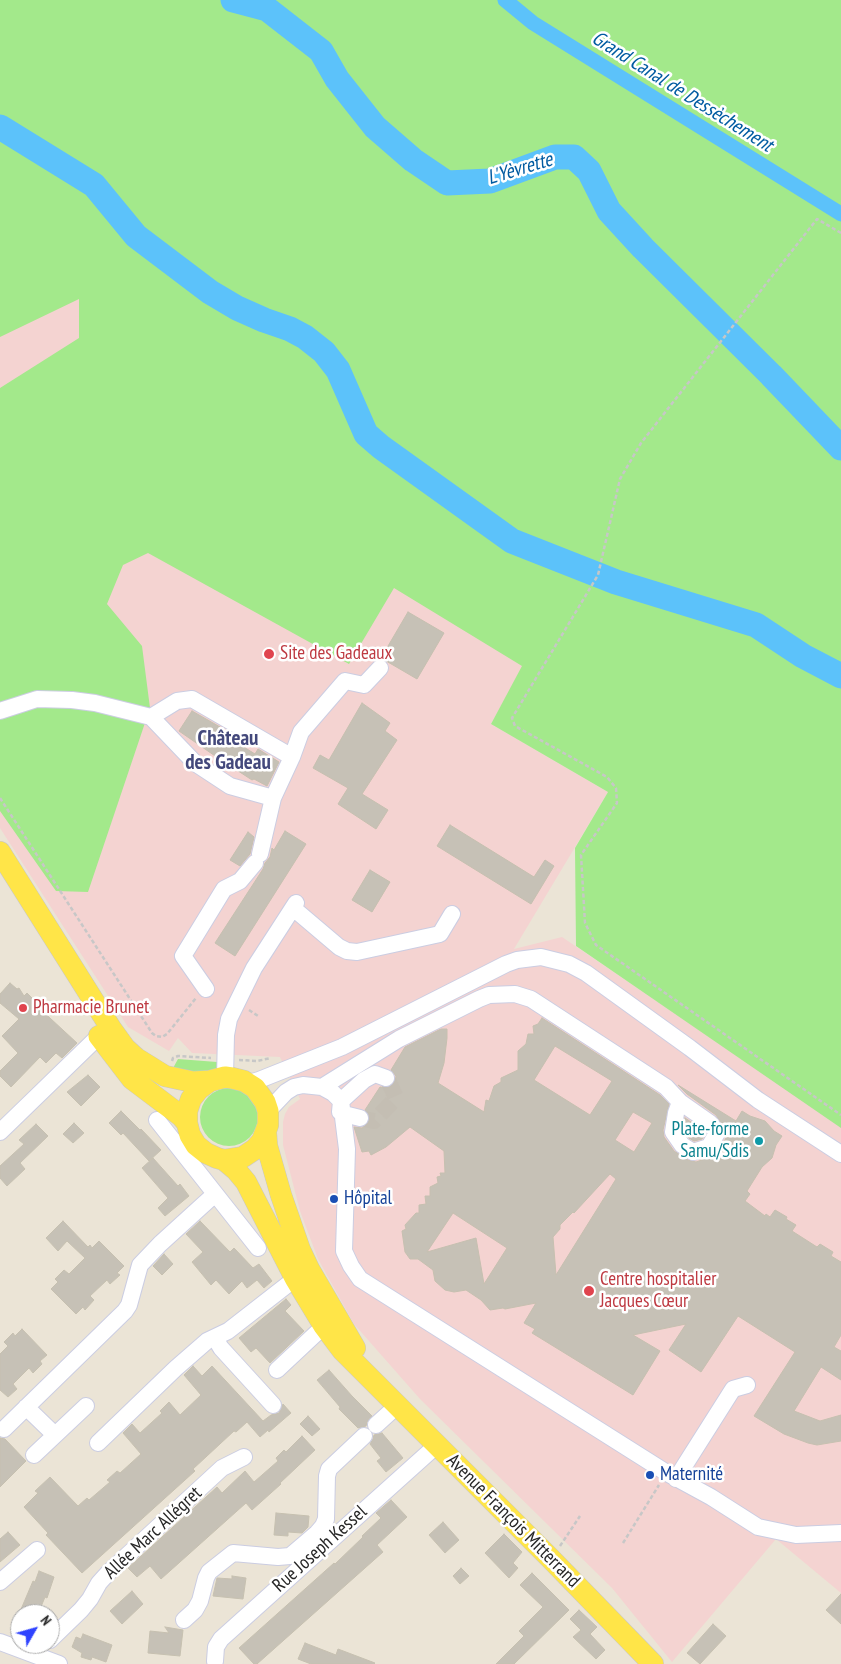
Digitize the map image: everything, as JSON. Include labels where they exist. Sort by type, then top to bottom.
[{"type":"main road","points":[[0,852],[88,993],[125,1048],[149,1067],[165,1076],[192,1082],[220,1073],[248,1083],[260,1094],[268,1111],[268,1125],[266,1133],[255,1149],[243,1157],[224,1160],[206,1153],[190,1150],[190,1135],[186,1123],[181,1116],[132,1079],[99,1036],[0,877]]},
{"type":"main road","points":[[186,1123],[191,1099],[199,1089],[220,1073]]},
{"type":"main road","name":"Avenue François Mitterrand","points":[[266,1133],[267,1146],[281,1195],[300,1250],[302,1273],[324,1326],[342,1350],[372,1378],[653,1664]]},
{"type":"main road","name":"Avenue François Mitterrand","points":[[224,1160],[246,1182],[302,1273],[372,1378]]},
{"type":"street","points":[[206,989],[183,956],[224,889],[240,881],[258,858],[273,798],[302,732],[345,681],[364,686],[380,668]]},
{"type":"street","points":[[0,711],[37,699],[63,700],[95,703],[151,717],[195,763],[230,786],[273,798]]},
{"type":"street","points":[[151,717],[177,701],[192,699],[292,757]]},
{"type":"street","points":[[220,1073],[227,1027],[236,1002],[254,968],[294,905],[339,947],[347,951],[357,952],[440,934],[452,914]]},
{"type":"street","points":[[248,1083],[342,1047],[506,964],[517,960],[535,958],[555,960],[586,974],[690,1048],[758,1100],[834,1146],[841,1154]]},
{"type":"street","points":[[322,1087],[399,1039],[489,995],[515,994],[531,999],[666,1087],[680,1102]]},
{"type":"street","points":[[0,1132],[84,1048],[99,1036]]},
{"type":"street","points":[[342,1047],[354,1047],[399,1039]]},
{"type":"street","points":[[386,1078],[375,1074],[364,1080],[342,1108],[337,1193],[346,1204],[344,1251],[360,1279],[671,1476],[758,1527],[796,1536],[841,1533]]},
{"type":"street","points":[[268,1111],[286,1092],[294,1087],[303,1085],[322,1087],[333,1093],[342,1108],[360,1118]]},
{"type":"street","points":[[157,1120],[190,1150],[216,1194],[258,1248]]},
{"type":"street","points":[[4,1429],[125,1311],[131,1298],[140,1265],[160,1244],[216,1194]]},
{"type":"street","points":[[98,1443],[207,1341],[228,1331],[302,1273]]},
{"type":"street","points":[[277,1370],[324,1326]]},
{"type":"street","points":[[215,1338],[221,1348],[273,1405]]},
{"type":"street","points":[[671,1476],[734,1389],[747,1385]]},
{"type":"street","points":[[184,1620],[195,1610],[200,1601],[206,1578],[210,1572],[233,1554],[290,1556],[317,1533],[326,1519],[327,1476],[329,1469],[398,1405]]},
{"type":"street","points":[[34,1455],[86,1406]]},
{"type":"street","points":[[26,1407],[55,1435]]},
{"type":"street","name":"Rue Joseph Kessel","points":[[215,1661],[216,1647],[221,1639],[437,1445]]},
{"type":"street","name":"Allée Marc Allégret","points":[[60,1630],[81,1610],[108,1573],[222,1468],[244,1457]]},
{"type":"street","points":[[0,1582],[37,1550]]},
{"type":"street","points":[[47,1654],[59,1664]]},
{"type":"path","points":[[841,233],[817,219],[641,443],[620,479],[598,575],[512,718],[515,726],[607,777],[616,788],[617,803],[581,855],[586,923],[596,945],[841,1115]]},
{"type":"path","points":[[0,798],[152,1033],[156,1036],[167,1034],[199,994],[206,989]]},
{"type":"path","points":[[236,1002],[258,1016]]},
{"type":"path","points":[[171,1064],[173,1058],[178,1056],[220,1073],[272,1057]]},
{"type":"path","points":[[623,1543],[671,1476]]},
{"type":"path","points":[[563,1544],[580,1516]]},
{"type":"shaded area","points":[[69,179],[571,580],[491,724],[608,792],[514,949],[562,937],[841,1126],[841,1593],[776,1539],[672,1662],[612,1588],[420,1399],[354,1324],[318,1259],[300,1211],[283,1145],[283,1122],[289,1107],[300,1099],[280,1057],[192,1053],[178,1038],[169,1051],[128,1027],[0,828],[0,284]]},
{"type":"green space","points":[[0,0],[841,0],[841,1128],[576,946],[575,848],[608,792],[491,724],[522,666],[394,588],[349,664],[148,553],[123,565],[107,604],[142,646],[150,708],[88,892],[56,891],[0,811],[0,388],[79,338],[79,299],[0,337],[0,135],[3,130],[0,127]]},
{"type":"green space","points":[[178,1059],[217,1062],[217,1071],[201,1075],[172,1070]]},
{"type":"green space","points":[[223,1088],[235,1088],[250,1096],[258,1111],[258,1123],[250,1138],[235,1146],[223,1146],[208,1138],[200,1123],[200,1111],[208,1096]]},
{"type":"building","points":[[408,612],[444,633],[417,679],[381,658]]},
{"type":"building","points":[[362,703],[390,723],[385,731],[397,740],[362,794],[388,810],[376,829],[338,804],[348,788],[313,768],[320,755],[329,760]]},
{"type":"building","points":[[192,711],[220,727],[218,731],[255,754],[258,749],[279,762],[267,786],[254,779],[252,780],[229,765],[219,765],[218,758],[179,731]]},
{"type":"building","points":[[450,825],[534,877],[545,860],[554,866],[531,904],[437,846]]},
{"type":"building","points":[[285,831],[306,844],[235,956],[215,943],[263,869],[270,857],[272,848],[274,850]]},
{"type":"building","points":[[248,832],[254,837],[250,854],[240,866],[230,860]]},
{"type":"building","points":[[370,870],[390,882],[372,912],[352,900]]},
{"type":"building","points":[[10,983],[17,989],[19,988],[24,996],[27,993],[38,1004],[37,1006],[77,1043],[62,1058],[56,1053],[46,1063],[40,1057],[11,1087],[0,1076],[0,1071],[18,1053],[2,1036],[19,1019],[0,1003],[0,994]]},
{"type":"building","points":[[542,1018],[660,1095],[669,1104],[663,1130],[664,1137],[674,1151],[688,1160],[696,1162],[713,1156],[718,1152],[726,1138],[727,1132],[716,1115],[678,1085],[736,1121],[742,1111],[765,1121],[774,1131],[782,1136],[776,1145],[772,1158],[762,1167],[747,1191],[750,1194],[745,1201],[765,1216],[766,1214],[770,1217],[775,1210],[787,1217],[786,1219],[796,1225],[792,1231],[817,1247],[820,1244],[833,1252],[831,1256],[841,1262],[841,1335],[834,1347],[841,1351],[841,1380],[821,1367],[794,1411],[820,1421],[841,1415],[841,1441],[817,1445],[808,1443],[784,1434],[754,1416],[795,1352],[738,1316],[701,1372],[669,1350],[686,1324],[633,1335],[660,1351],[633,1395],[532,1333],[535,1329],[524,1323],[536,1303],[490,1310],[481,1300],[466,1290],[454,1292],[445,1290],[435,1281],[433,1270],[418,1259],[410,1259],[405,1252],[402,1231],[406,1229],[405,1225],[416,1213],[419,1213],[419,1205],[426,1204],[425,1196],[430,1196],[430,1187],[438,1183],[437,1177],[441,1176],[440,1173],[445,1173],[444,1151],[410,1127],[386,1147],[371,1155],[369,1151],[362,1152],[354,1127],[362,1128],[367,1125],[370,1116],[365,1110],[380,1087],[388,1088],[395,1082],[396,1076],[391,1070],[405,1047],[441,1029],[447,1029],[447,1038],[444,1063],[438,1083],[484,1112],[486,1100],[489,1101],[494,1086],[501,1082],[501,1078],[518,1070],[518,1051],[526,1044],[528,1034],[534,1034],[533,1026],[538,1024]],"holes":[[[555,1046],[612,1081],[590,1115],[534,1080]],[[633,1112],[652,1123],[634,1152],[615,1140]],[[610,1174],[616,1179],[556,1275],[553,1237],[560,1229],[560,1225],[574,1213]],[[453,1213],[507,1248],[484,1284],[476,1238],[427,1252]]]},
{"type":"building","points":[[88,1075],[100,1087],[81,1106],[67,1092]]},
{"type":"building","points":[[121,1111],[161,1150],[149,1161],[123,1133],[121,1135],[109,1123]]},
{"type":"building","points":[[685,1118],[703,1130],[705,1134],[702,1139],[694,1141],[689,1138],[684,1130]]},
{"type":"building","points":[[74,1123],[84,1133],[73,1143],[63,1134]]},
{"type":"building","points":[[36,1124],[48,1136],[20,1163],[25,1169],[7,1186],[0,1178],[0,1166],[24,1144],[19,1140]]},
{"type":"building","points":[[153,1158],[178,1186],[180,1184],[189,1196],[165,1216],[158,1208],[168,1198],[142,1168]]},
{"type":"building","points":[[63,1221],[88,1247],[90,1245],[92,1248],[99,1241],[124,1266],[117,1273],[120,1275],[110,1284],[107,1280],[90,1296],[94,1300],[85,1310],[83,1307],[76,1314],[51,1289],[58,1282],[55,1279],[64,1270],[69,1274],[85,1258],[67,1241],[58,1251],[46,1238]]},
{"type":"building","points":[[200,1221],[230,1252],[234,1248],[253,1268],[259,1264],[272,1281],[264,1288],[257,1280],[247,1288],[242,1281],[229,1294],[216,1280],[211,1285],[192,1262],[203,1252],[186,1234]]},
{"type":"building","points":[[164,1254],[173,1264],[162,1275],[153,1266]]},
{"type":"building","points":[[286,1299],[291,1305],[285,1311],[304,1331],[270,1363],[256,1348],[251,1352],[239,1338]]},
{"type":"building","points":[[22,1329],[47,1355],[40,1361],[42,1364],[33,1373],[29,1368],[13,1384],[17,1389],[8,1397],[0,1390],[0,1354],[8,1346],[4,1342],[13,1333],[15,1336]]},
{"type":"building","points":[[193,1366],[202,1376],[212,1366],[263,1421],[271,1415],[279,1413],[283,1404],[291,1413],[269,1432],[268,1430],[260,1437],[247,1422],[236,1432],[234,1431],[193,1469],[195,1471],[82,1573],[46,1535],[48,1533],[24,1507],[38,1493],[35,1491],[50,1477],[78,1506],[87,1498],[89,1500],[110,1482],[107,1480],[117,1471],[120,1473],[141,1454],[123,1433],[132,1424],[140,1433],[162,1413],[160,1411],[169,1402],[180,1415],[201,1395],[184,1375]]},
{"type":"building","points":[[329,1370],[372,1416],[366,1426],[358,1428],[339,1409],[340,1407],[317,1380]]},
{"type":"building","points":[[308,1416],[320,1429],[312,1436],[300,1424]]},
{"type":"building","points":[[382,1433],[403,1458],[386,1472],[377,1461],[381,1458],[370,1444],[374,1435]]},
{"type":"building","points":[[302,1436],[315,1450],[252,1510],[246,1503],[161,1579],[150,1566],[137,1577],[128,1568],[217,1487],[222,1493],[245,1471],[254,1482],[278,1461],[276,1458],[284,1450],[286,1452]]},
{"type":"building","points":[[0,1438],[5,1439],[26,1461],[0,1487]]},
{"type":"building","points":[[391,1500],[407,1517],[377,1545],[383,1552],[257,1664],[254,1664],[239,1648],[363,1537],[381,1518],[376,1513]]},
{"type":"building","points":[[276,1513],[309,1516],[308,1527],[302,1533],[288,1532],[288,1536],[274,1535]]},
{"type":"building","points":[[443,1522],[459,1540],[445,1553],[429,1535]]},
{"type":"building","points":[[8,1532],[20,1545],[0,1562],[0,1539]]},
{"type":"building","points":[[504,1534],[522,1552],[513,1563],[518,1568],[509,1578],[485,1553]]},
{"type":"building","points":[[461,1568],[469,1576],[460,1584],[453,1576]]},
{"type":"building","points":[[39,1571],[54,1577],[47,1598],[45,1597],[42,1604],[23,1604],[33,1581],[35,1582]]},
{"type":"building","points":[[532,1573],[569,1610],[514,1664],[496,1664],[524,1636],[519,1631],[543,1607],[520,1585]]},
{"type":"building","points":[[232,1576],[246,1578],[243,1599],[213,1596],[217,1578],[232,1579]]},
{"type":"building","points":[[132,1591],[143,1604],[122,1624],[110,1611]]},
{"type":"building","points":[[841,1594],[841,1624],[826,1610]]},
{"type":"building","points":[[579,1610],[597,1627],[590,1634],[605,1650],[596,1659],[573,1637],[581,1630],[570,1619]]},
{"type":"building","points":[[713,1624],[726,1636],[700,1664],[687,1653]]},
{"type":"building","points":[[165,1627],[183,1630],[180,1656],[148,1653],[150,1631],[169,1633]]},
{"type":"building","points":[[83,1634],[112,1645],[106,1662],[92,1657],[91,1660],[81,1657],[82,1653],[72,1647],[76,1637],[81,1639]]},
{"type":"building","points":[[305,1643],[336,1655],[338,1649],[375,1663],[311,1664],[298,1659]]},
{"type":"waterway","name":"L'Yèvrette","points":[[233,0],[267,9],[321,51],[337,79],[375,127],[413,160],[447,183],[490,181],[555,157],[574,157],[589,171],[609,211],[643,248],[771,375],[841,448]]},
{"type":"waterway","name":"Grand Canal de Dessèchement","points":[[505,0],[533,23],[841,214]]},
{"type":"waterway","points":[[0,127],[94,185],[136,236],[210,292],[237,308],[290,329],[305,337],[324,352],[338,370],[366,434],[381,447],[512,541],[616,582],[756,625],[803,656],[841,676]]},
{"type":"tunnel","points":[[360,1118],[374,1121],[396,1098],[386,1078]]},
{"type":"place","name":"Site des Gadeaux","points":[[269,654]]},
{"type":"place","name":"Pharmacie Brunet","points":[[23,1008]]},
{"type":"place","name":"Plate-forme Samu/Sdis","points":[[759,1141]]},
{"type":"place","name":"Hôpital","points":[[334,1199]]},
{"type":"place","name":"Centre hospitalier Jacques Cœur","points":[[589,1291]]},
{"type":"place","name":"Maternité","points":[[650,1475]]},
{"type":"district","name":"Château des Gadeau","points":[[228,751]]}]
